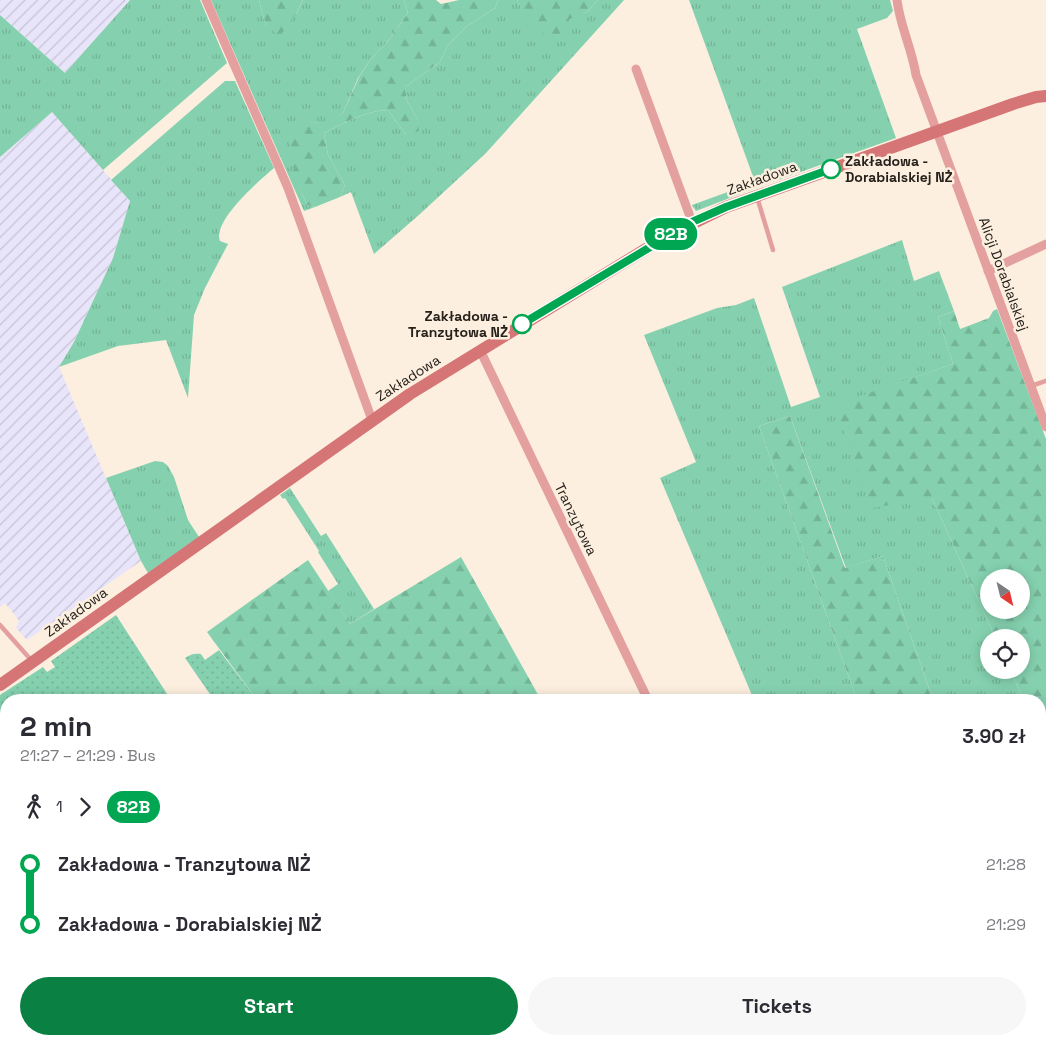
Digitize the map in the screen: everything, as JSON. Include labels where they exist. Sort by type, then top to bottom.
[{"type":"street","points":[[206,0],[288,188],[372,420]]},
{"type":"street","name":"Alicji Dorabialskiej","points":[[897,0],[899,18],[915,64],[916,75],[1046,427]]},
{"type":"street","points":[[636,69],[692,222]]},
{"type":"street","name":"Zakładowa","points":[[0,685],[372,420],[480,350],[692,222],[726,207],[1043,94]]},
{"type":"street","points":[[988,271],[1046,244]]},
{"type":"street","name":"Tranzytowa","points":[[480,350],[645,694]]},
{"type":"lane","points":[[757,196],[773,250]]},
{"type":"lane","points":[[1031,386],[1046,381]]},
{"type":"lane","points":[[0,625],[33,662]]},
{"type":"shaded area","points":[[0,0],[130,0],[65,73],[0,15]]},
{"type":"shaded area","points":[[52,112],[130,201],[113,258],[74,342],[59,367],[141,561],[27,640],[16,628],[19,621],[5,603],[0,607],[0,157]]},
{"type":"green space","points":[[130,0],[200,0],[227,63],[103,170],[52,112],[0,157],[0,15],[65,73]]},
{"type":"green space","points":[[211,0],[259,0],[266,26],[296,14],[303,0],[404,0],[408,13],[358,78],[343,113],[328,124],[311,122],[290,142],[298,182],[307,205],[315,207],[304,211]]},
{"type":"green space","points":[[259,0],[303,0],[296,14],[280,36],[266,26]]},
{"type":"green space","points":[[404,0],[436,0],[441,4],[459,0],[498,0],[495,8],[466,27],[448,45],[440,62],[405,87],[407,101],[418,120],[419,131],[406,135],[388,110],[363,115],[324,133],[328,155],[345,185],[340,197],[315,207],[307,205],[295,174],[291,157],[290,140],[293,130],[295,127],[311,122],[328,123],[343,113],[359,77],[408,13]]},
{"type":"green space","points":[[498,0],[517,0],[521,7],[569,20],[578,13],[587,12],[598,0],[624,0],[486,153],[374,254],[351,192],[340,197],[345,185],[328,155],[324,133],[363,115],[388,110],[406,135],[418,120],[407,101],[405,87],[440,62],[448,45],[466,27],[495,8]]},
{"type":"green space","points":[[517,0],[598,0],[587,12],[578,14],[569,20],[570,30],[562,37],[533,31]]},
{"type":"green space","points":[[689,0],[890,0],[893,11],[887,18],[857,29],[896,138],[696,211],[692,205],[755,182]]},
{"type":"green space","points":[[225,81],[235,81],[274,168],[230,212],[219,233],[220,241],[228,244],[205,288],[194,315],[188,398],[166,340],[118,346],[59,367],[74,342],[113,258],[130,201],[111,180]]},
{"type":"green space","points":[[902,240],[914,281],[939,271],[954,311],[938,317],[953,364],[834,406],[932,498],[980,604],[980,619],[987,619],[991,629],[980,629],[980,679],[1014,679],[1021,694],[931,694],[883,556],[846,568],[790,416],[759,426],[855,694],[751,694],[660,478],[696,462],[644,335],[717,308],[736,305],[754,298],[791,407],[820,397],[782,287]]},
{"type":"green space","points":[[997,309],[1046,439],[1046,694],[1021,694],[1014,679],[1030,679],[1030,629],[991,629],[987,619],[1030,619],[1030,569],[980,569],[980,604],[932,498],[872,508],[834,405],[953,364],[938,317],[954,311],[960,329],[989,318],[993,311]]},
{"type":"green space","points":[[790,416],[845,568],[883,556],[931,694],[855,694],[759,426]]},
{"type":"green space","points":[[155,461],[163,462],[168,466],[174,477],[188,520],[199,537],[148,573],[141,561],[106,478]]},
{"type":"green space","points":[[290,488],[321,536],[326,533],[374,609],[350,624],[328,591],[338,584],[285,498],[283,499],[280,495]]},
{"type":"green space","points":[[461,557],[538,694],[253,694],[207,632],[308,560],[350,624]]},
{"type":"green space","points":[[116,615],[167,694],[2,694],[43,667],[47,672],[55,667],[51,661]]},
{"type":"green space","points":[[219,650],[252,694],[210,694],[185,658],[193,654],[201,654],[205,660]]},
{"type":"bus line","name":"82B","points":[[522,324],[692,222],[726,207],[831,169]]},
{"type":"place","name":"Zakładowa - Dorabialskiej NŻ","points":[[831,169]]},
{"type":"place","name":"Zakładowa - Tranzytowa NŻ","points":[[522,324]]}]
